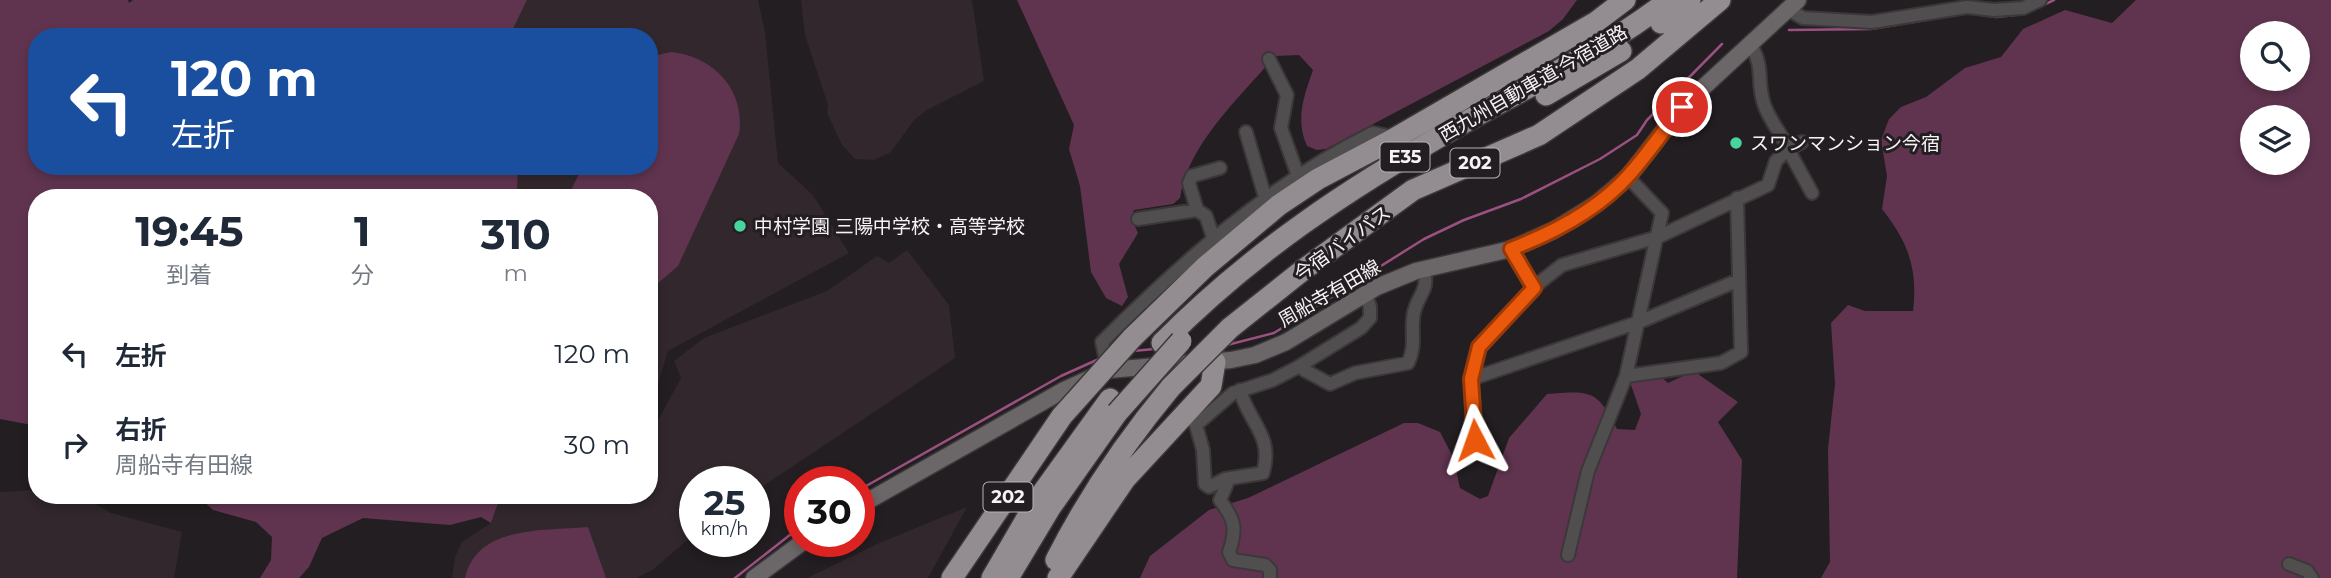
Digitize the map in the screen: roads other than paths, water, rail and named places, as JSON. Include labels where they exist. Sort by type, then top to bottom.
[{"type":"highway","name":"202","points":[[952,578],[1062,416],[1132,338],[1205,267],[1279,205],[1318,179],[1390,141],[1596,22],[1625,0]]},
{"type":"highway","name":"西九州自動車道;今宿道路","points":[[992,578],[1045,488],[1110,399],[1203,302],[1242,267],[1296,225],[1352,188],[1577,61],[1669,0]]},
{"type":"highway","name":"西九州自動車道;今宿道路","points":[[1008,578],[1087,453],[1117,413],[1181,341],[1212,311],[1284,253],[1411,169],[1586,73],[1690,0]]},
{"type":"highway","name":"今宿バイパス","points":[[1048,578],[1080,513],[1110,467],[1171,387],[1230,328],[1303,270],[1413,190],[1539,135],[1639,69],[1720,0]]},
{"type":"highway","points":[[1058,578],[1125,480],[1191,419],[1211,386],[1215,362]]},
{"type":"highway","points":[[1046,535],[1087,453]]},
{"type":"main road","name":"周船寺有田線","points":[[875,497],[1064,390],[1108,370],[1215,362],[1255,355],[1286,342],[1365,293],[1424,269],[1511,249],[1577,217],[1628,177],[1682,107],[1793,5]]},
{"type":"main road","points":[[754,578],[784,556]]},
{"type":"street","points":[[1793,5],[1803,18],[1872,22],[1967,6],[1994,10],[2023,8],[2040,0]]},
{"type":"street","points":[[1751,45],[1760,61],[1760,89],[1765,107],[1812,193]]},
{"type":"street","points":[[1269,59],[1287,95],[1281,128],[1298,176]]},
{"type":"street","points":[[1246,132],[1265,197]]},
{"type":"street","points":[[1108,370],[1101,342],[1157,286],[1265,197],[1373,133],[1388,136],[1390,141]]},
{"type":"street","points":[[1475,440],[1471,379],[1479,347],[1534,288],[1562,265],[1658,237],[1768,185],[1776,161],[1788,149],[1802,142]]},
{"type":"street","points":[[1196,210],[1189,183],[1192,176],[1220,168]]},
{"type":"street","points":[[1568,555],[1588,471],[1626,376],[1662,213],[1628,177]]},
{"type":"street","points":[[1626,376],[1721,363],[1741,352],[1737,198]]},
{"type":"street","points":[[1138,219],[1196,210],[1206,216],[1214,240]]},
{"type":"street","points":[[1511,249],[1534,288]]},
{"type":"street","points":[[1301,365],[1304,370],[1330,384],[1355,373],[1408,363],[1415,337],[1414,312],[1427,285],[1424,269]]},
{"type":"street","points":[[1471,379],[1639,323],[1739,280]]},
{"type":"street","points":[[1240,390],[1264,439],[1267,458],[1263,473],[1229,479],[1209,487],[1205,484],[1203,450],[1191,419],[1240,390],[1273,380],[1361,328],[1370,318],[1370,307],[1365,293]]},
{"type":"street","points":[[1229,479],[1220,500],[1233,517],[1236,529],[1228,552],[1233,560],[1265,565],[1270,570],[1270,578]]},
{"type":"street","points":[[2289,564],[2307,571],[2312,578]]},
{"type":"waterway","points":[[2041,6],[2054,0]]},
{"type":"waterway","points":[[1789,30],[1871,29],[1968,13],[1996,17],[2015,15]]},
{"type":"waterway","points":[[1227,345],[1274,333],[1424,239],[1464,220],[1521,199],[1600,159],[1637,135],[1647,120],[1722,44]]},
{"type":"waterway","points":[[1133,351],[1154,349]]},
{"type":"waterway","points":[[875,481],[1061,376],[1099,359]]},
{"type":"waterway","points":[[735,578],[784,540]]},
{"type":"place","name":"スワンマンション今宿","points":[[1736,143]]},
{"type":"place","name":"中村学園 三陽中学校・高等学校","points":[[740,226]]}]
